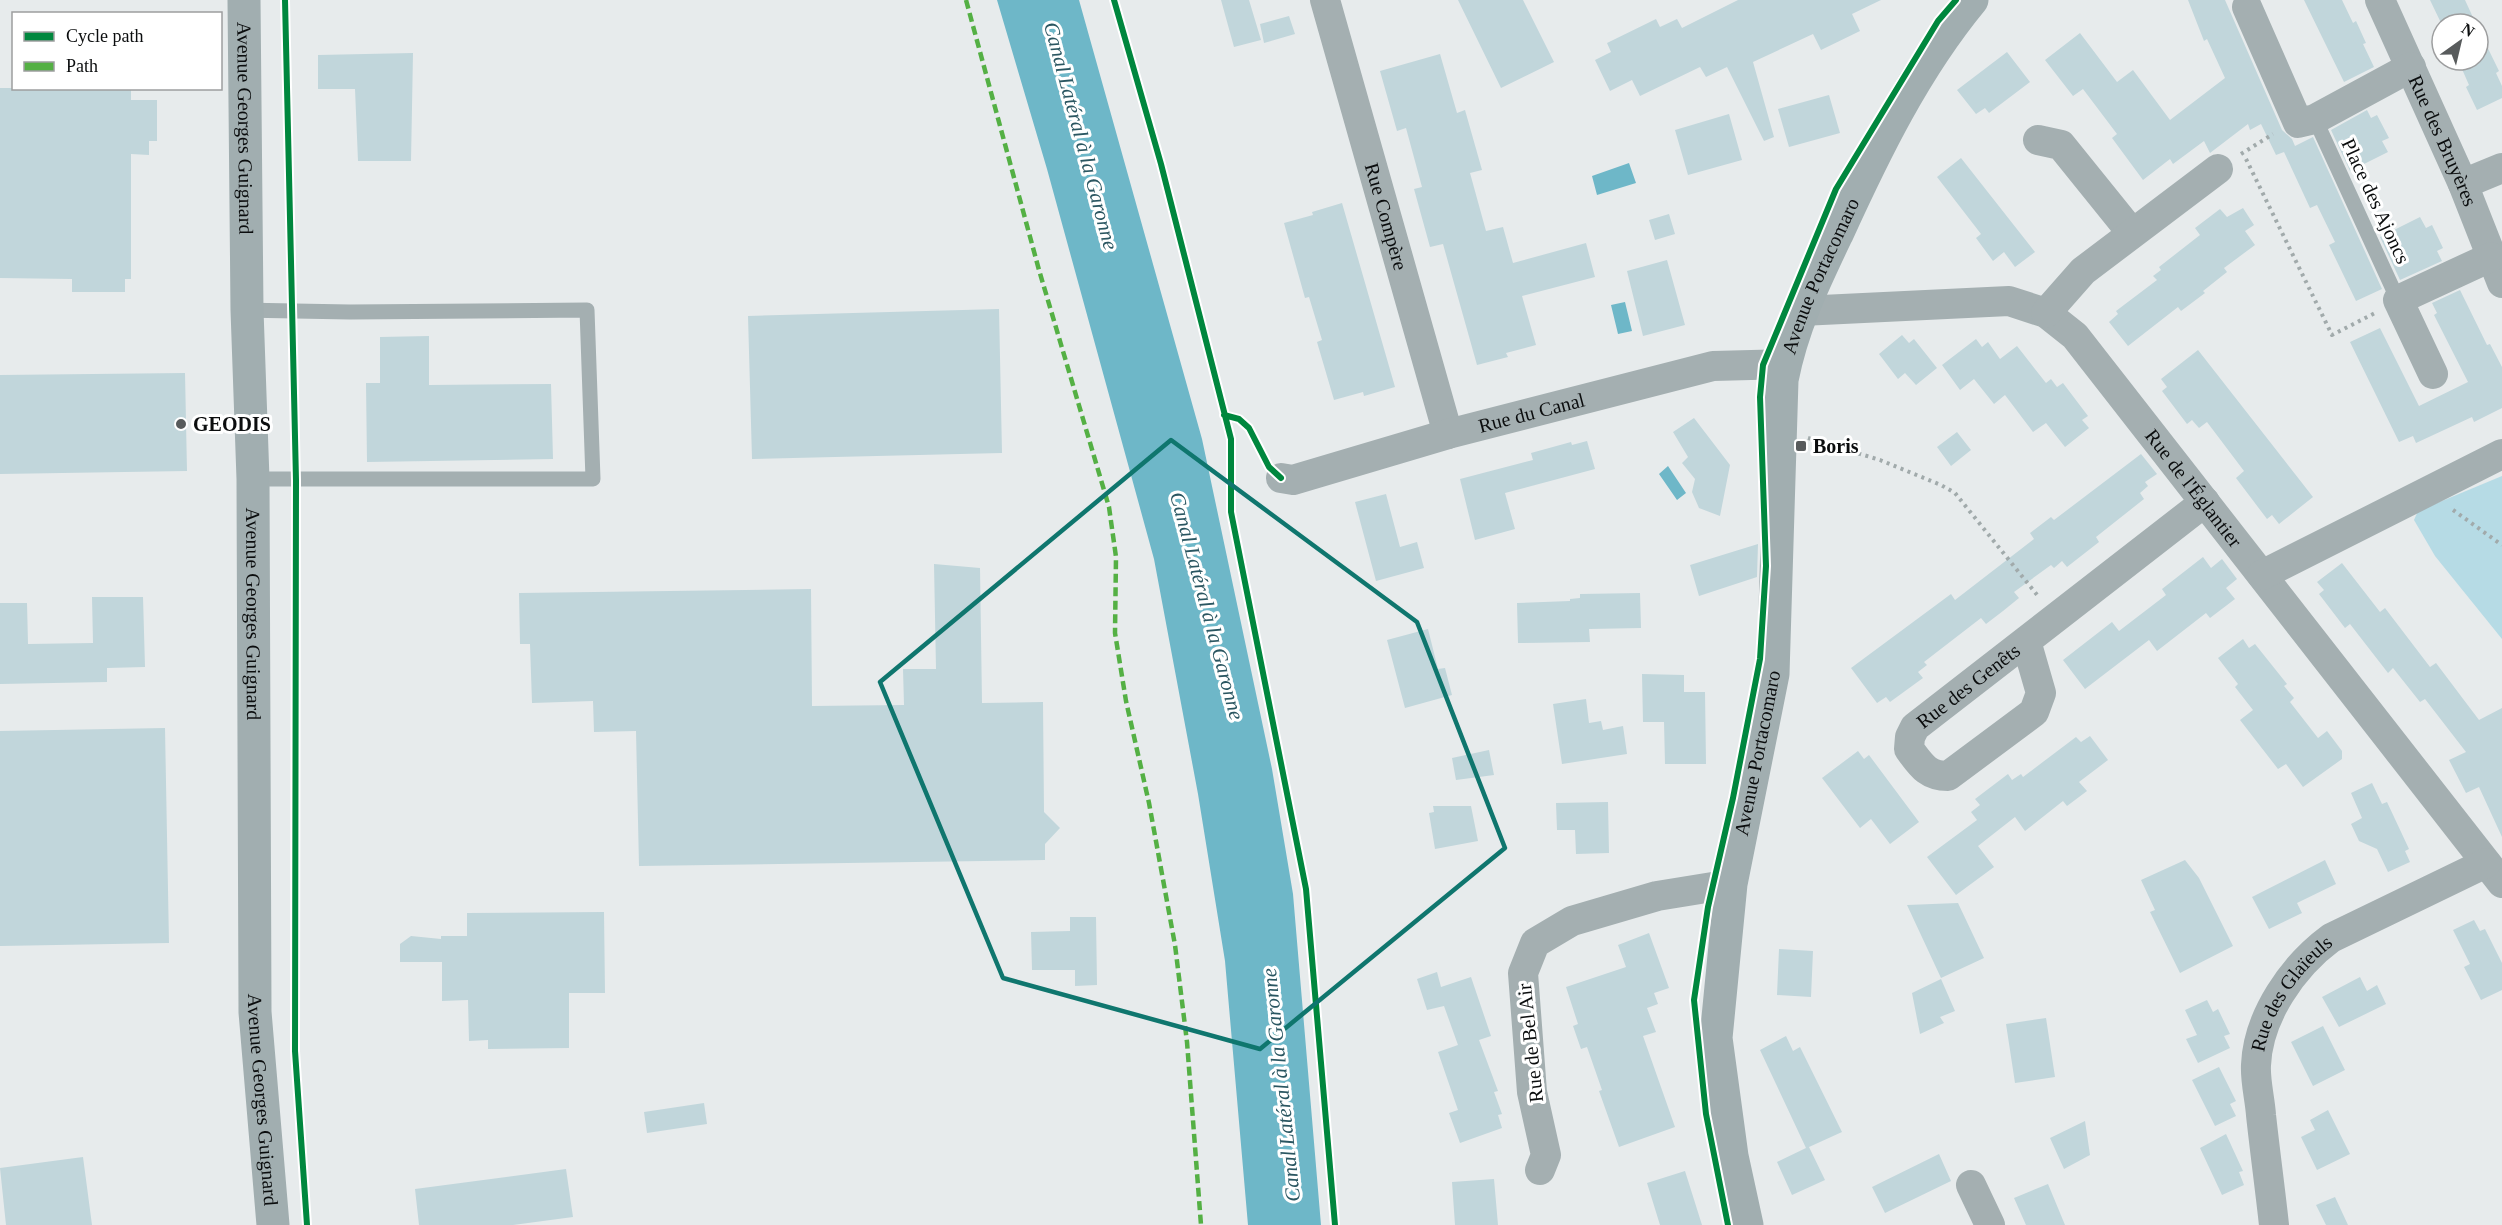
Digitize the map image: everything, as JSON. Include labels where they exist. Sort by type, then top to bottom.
[{"type":"street","name":"Avenue Georges Guignard","points":[[244,0],[247,310],[253,479],[255,1012],[273,1225]]},
{"type":"street","name":"Rue Compère","points":[[1324,0],[1448,434]]},
{"type":"street","name":"Avenue Portacomaro","points":[[1747,1225],[1732,1156],[1716,1038],[1731,884],[1773,674],[1782,380],[1801,311],[1879,142],[1953,23],[1972,0]]},
{"type":"street","name":"Rue des Bruyères","points":[[2380,0],[2463,184],[2496,270]]},
{"type":"street","points":[[2247,7],[2306,121],[2411,67]]},
{"type":"street","points":[[2038,140],[2061,146],[2132,233]]},
{"type":"street","points":[[2463,184],[2502,168]]},
{"type":"street","points":[[2046,313],[2084,271],[2218,169]]},
{"type":"street","points":[[2433,374],[2398,300],[2496,270]]},
{"type":"street","name":"Rue de l'Églantier","points":[[1801,311],[2009,301],[2046,313],[2074,336],[2494,873]]},
{"type":"street","name":"Rue du Canal","points":[[1281,478],[1293,480],[1448,434],[1713,366],[1785,364]]},
{"type":"street","points":[[2262,575],[2502,454]]},
{"type":"street","name":"Rue des Genêts","points":[[2026,641],[2041,693],[2034,712],[1948,776],[1936,776],[1926,771],[1909,749],[1910,737],[1915,727],[2205,502]]},
{"type":"street","name":"Rue des Glaïeuls","points":[[2274,1225],[2256,1065],[2261,1037],[2276,1002],[2295,970],[2313,951],[2331,938],[2494,873]]},
{"type":"street","name":"Rue de Bel Air","points":[[1540,1170],[1546,1155],[1532,1092],[1523,973],[1535,944],[1572,921],[1657,896],[1731,884]]},
{"type":"street","points":[[1971,1185],[1990,1225]]},
{"type":"lane","name":"Place des Ajoncs","points":[[2306,121],[2398,300]]},
{"type":"lane","points":[[247,310],[350,312],[587,310],[592,479],[253,479]]},
{"type":"path","points":[[2218,169],[2268,137],[2306,121]]},
{"type":"path","points":[[2243,153],[2332,335],[2398,300]]},
{"type":"path","points":[[1780,436],[1816,439],[1912,472],[1955,493],[2055,618]]},
{"type":"path","points":[[2435,489],[2458,514],[2502,545]]},
{"type":"highlighted area","points":[[1171,440],[1417,622],[1505,848],[1260,1049],[1003,978],[880,682]]},
{"type":"shaded area","points":[[2502,476],[2502,639],[2435,556],[2414,520],[2418,511]]},
{"type":"water","name":"Canal Latéral à la Garonne","points":[[997,0],[1079,0],[1202,439],[1272,769],[1293,894],[1321,1225],[1248,1225],[1225,961],[1198,794],[1154,559],[1047,169]]},
{"type":"water","points":[[1629,163],[1636,183],[1597,195],[1592,176]]},
{"type":"water","points":[[1625,302],[1632,331],[1618,334],[1611,305]]},
{"type":"water","points":[[1668,466],[1686,493],[1677,500],[1659,474]]},
{"type":"building","points":[[1221,0],[1249,0],[1261,40],[1234,47]]},
{"type":"building","points":[[1458,0],[1523,0],[1554,62],[1501,88]]},
{"type":"building","points":[[1738,0],[1881,0],[1852,14],[1860,31],[1821,50],[1813,34],[1753,62],[1774,137],[1764,141],[1727,67],[1706,77],[1700,67],[1640,96],[1632,80],[1610,91],[1595,60],[1611,52],[1607,43],[1656,19],[1660,27],[1677,19],[1682,28]]},
{"type":"building","points":[[2188,0],[2225,0],[2282,130],[2292,139],[2295,146],[2313,137],[2382,289],[2356,301],[2329,245],[2335,242],[2317,205],[2310,208],[2284,152],[2276,155],[2261,124],[2250,130],[2248,124],[2210,153],[2204,141],[2173,164],[2170,159],[2143,180],[2112,138],[2117,134],[2083,89],[2073,96],[2045,60],[2080,33],[2117,82],[2133,70],[2170,120],[2225,78],[2207,39],[2204,41]]},
{"type":"building","points":[[2304,0],[2342,0],[2353,23],[2356,21],[2366,43],[2363,44],[2374,67],[2344,82]]},
{"type":"building","points":[[2430,0],[2465,0],[2470,12],[2436,12]]},
{"type":"building","points":[[1289,16],[1295,34],[1264,43],[1260,24]]},
{"type":"building","points":[[2007,52],[2030,82],[1989,113],[1985,108],[1976,114],[1957,90]]},
{"type":"building","points":[[413,53],[411,161],[358,161],[355,89],[318,89],[318,55]]},
{"type":"building","points":[[2490,53],[2499,71],[2496,73],[2502,86],[2502,98],[2477,110],[2466,87],[2469,85],[2463,72],[2490,72]]},
{"type":"building","points":[[1440,54],[1457,113],[1465,110],[1482,170],[1470,173],[1486,231],[1503,227],[1513,263],[1586,243],[1595,277],[1522,296],[1536,345],[1506,353],[1508,357],[1477,365],[1443,244],[1430,247],[1414,189],[1422,187],[1406,128],[1397,131],[1380,71]]},
{"type":"building","points":[[0,88],[12,88],[12,90],[131,90],[131,100],[157,100],[157,141],[149,141],[149,155],[131,154],[131,279],[125,279],[125,292],[72,292],[72,279],[0,278]]},
{"type":"building","points":[[1829,95],[1840,133],[1789,147],[1778,109]]},
{"type":"building","points":[[2367,110],[2371,118],[2377,115],[2389,138],[2382,141],[2388,152],[2350,171],[2331,130]]},
{"type":"building","points":[[1729,114],[1742,160],[1688,175],[1675,130]]},
{"type":"building","points":[[1961,158],[2035,252],[2015,267],[2004,252],[1993,261],[1976,238],[1981,234],[1937,177]]},
{"type":"building","points":[[1342,203],[1395,387],[1364,396],[1363,392],[1334,400],[1317,342],[1322,340],[1309,297],[1305,298],[1284,223],[1313,215],[1312,212]]},
{"type":"building","points":[[2243,208],[2254,225],[2245,231],[2255,245],[2224,268],[2227,272],[2203,291],[2205,293],[2181,311],[2178,307],[2128,346],[2109,322],[2118,314],[2116,311],[2157,280],[2153,276],[2161,270],[2159,267],[2200,235],[2195,228],[2220,209],[2227,217]]},
{"type":"building","points":[[1669,214],[1675,234],[1655,240],[1649,220]]},
{"type":"building","points":[[2420,217],[2426,228],[2432,225],[2443,248],[2437,251],[2442,261],[2400,280],[2380,237]]},
{"type":"building","points":[[1667,260],[1685,325],[1643,336],[1627,271]]},
{"type":"building","points":[[2460,290],[2487,345],[2490,344],[2502,367],[2502,408],[2474,422],[2472,417],[2416,443],[2413,436],[2399,442],[2350,342],[2380,328],[2419,406],[2468,382],[2434,315],[2437,313],[2432,303]]},
{"type":"building","points":[[999,309],[1002,453],[752,459],[748,316]]},
{"type":"building","points":[[1902,335],[1909,343],[1914,339],[1937,368],[1916,385],[1905,373],[1898,379],[1879,354]]},
{"type":"building","points":[[429,336],[429,385],[551,384],[553,459],[367,462],[366,383],[380,383],[380,337]]},
{"type":"building","points":[[1976,339],[1982,347],[1988,342],[2000,359],[2017,346],[2046,383],[2051,379],[2057,387],[2063,383],[2088,416],[2082,420],[2089,428],[2065,447],[2046,423],[2033,432],[2005,395],[1994,404],[1974,379],[1960,390],[1942,365]]},
{"type":"building","points":[[2198,350],[2313,497],[2279,524],[2272,515],[2267,519],[2236,478],[2244,471],[2207,422],[2199,428],[2192,420],[2187,424],[2162,391],[2167,387],[2161,379]]},
{"type":"building","points":[[185,373],[187,471],[0,474],[0,375]]},
{"type":"building","points":[[1694,418],[1730,465],[1720,516],[1699,508],[1692,492],[1695,479],[1682,463],[1688,457],[1673,432]]},
{"type":"building","points":[[1957,432],[1971,450],[1951,466],[1937,447]]},
{"type":"building","points":[[1587,441],[1595,469],[1505,493],[1515,529],[1475,540],[1460,479],[1533,460],[1531,453],[1571,442],[1572,445]]},
{"type":"building","points":[[2141,454],[2157,474],[2145,482],[2148,486],[2140,493],[2144,499],[2096,537],[2099,542],[2067,567],[2062,561],[2054,568],[2051,565],[2014,592],[2019,598],[1986,624],[1981,618],[1924,662],[1927,665],[1918,672],[1923,678],[1890,702],[1886,697],[1877,703],[1851,668],[1951,594],[1955,600],[2034,539],[2030,533],[2051,517],[2054,520]]},
{"type":"building","points":[[1386,494],[1400,547],[1417,542],[1424,568],[1376,581],[1355,502]]},
{"type":"building","points":[[1758,544],[1757,577],[1699,596],[1690,565]]},
{"type":"building","points":[[2203,557],[2211,568],[2222,559],[2237,579],[2226,588],[2235,599],[2210,618],[2206,613],[2157,651],[2149,640],[2085,689],[2063,660],[2112,622],[2119,631],[2166,595],[2162,589]]},
{"type":"building","points":[[2342,563],[2380,612],[2385,608],[2430,667],[2436,663],[2479,720],[2502,708],[2502,837],[2479,787],[2466,793],[2449,760],[2466,752],[2425,699],[2420,702],[2393,668],[2388,673],[2350,624],[2345,628],[2319,594],[2324,590],[2317,582]]},
{"type":"building","points":[[934,564],[980,568],[982,703],[1043,702],[1044,812],[1060,828],[1045,844],[1045,860],[639,866],[636,731],[594,732],[593,701],[532,703],[530,644],[520,644],[519,593],[811,589],[812,706],[904,705],[903,669],[936,669]]},
{"type":"building","points":[[1640,593],[1641,628],[1589,629],[1590,642],[1518,643],[1517,603],[1570,601],[1570,599],[1580,598],[1580,594]]},
{"type":"building","points":[[92,597],[143,597],[145,667],[107,668],[107,682],[0,684],[0,603],[27,603],[28,644],[93,643]]},
{"type":"building","points":[[1428,629],[1438,669],[1445,668],[1452,695],[1405,708],[1387,640]]},
{"type":"building","points":[[2243,639],[2249,648],[2255,644],[2287,684],[2284,686],[2294,698],[2290,702],[2318,738],[2327,731],[2342,751],[2342,759],[2303,787],[2286,764],[2278,769],[2240,720],[2253,710],[2235,687],[2238,684],[2218,658]]},
{"type":"building","points":[[1642,674],[1684,675],[1684,692],[1705,692],[1706,764],[1665,764],[1664,722],[1643,722]]},
{"type":"building","points":[[1586,699],[1589,723],[1601,721],[1603,730],[1623,726],[1627,754],[1562,764],[1553,704]]},
{"type":"building","points":[[165,728],[169,943],[0,946],[0,731]]},
{"type":"building","points":[[2090,736],[2108,760],[2079,782],[2087,791],[2067,806],[2063,801],[2025,831],[2015,817],[1978,846],[1994,867],[1956,895],[1927,857],[1977,820],[1971,812],[1980,805],[1975,799],[2008,774],[2012,780],[2021,774],[2023,777],[2076,737],[2081,742]]},
{"type":"building","points":[[1489,750],[1494,775],[1456,780],[1452,758]]},
{"type":"building","points":[[1858,751],[1864,759],[1869,755],[1919,822],[1890,844],[1871,819],[1860,828],[1822,778]]},
{"type":"building","points":[[2372,783],[2382,804],[2387,802],[2409,849],[2405,851],[2410,862],[2388,872],[2377,849],[2359,841],[2351,824],[2362,818],[2351,793]]},
{"type":"building","points":[[1608,802],[1609,853],[1576,854],[1575,830],[1557,830],[1556,803]]},
{"type":"building","points":[[1433,806],[1471,806],[1478,841],[1435,849],[1429,813],[1434,812]]},
{"type":"building","points":[[2185,860],[2199,878],[2233,946],[2180,973],[2150,912],[2155,910],[2141,880]]},
{"type":"building","points":[[2325,860],[2336,884],[2297,903],[2302,913],[2269,929],[2252,897]]},
{"type":"building","points":[[1958,903],[1984,958],[1941,978],[1907,905]]},
{"type":"building","points":[[604,912],[605,993],[569,993],[569,1048],[488,1049],[488,1040],[469,1041],[468,1000],[442,1001],[442,962],[400,962],[400,944],[411,936],[441,939],[441,936],[467,936],[467,913]]},
{"type":"building","points":[[1070,917],[1096,917],[1097,985],[1075,986],[1075,970],[1032,970],[1031,932],[1070,931]]},
{"type":"building","points":[[2474,920],[2480,931],[2485,929],[2502,963],[2502,990],[2481,1000],[2464,967],[2470,964],[2453,930]]},
{"type":"building","points":[[1649,933],[1669,988],[1654,993],[1658,1004],[1647,1008],[1656,1032],[1643,1036],[1675,1127],[1619,1147],[1599,1091],[1602,1090],[1587,1047],[1581,1049],[1573,1026],[1578,1024],[1566,987],[1626,967],[1618,945]]},
{"type":"building","points":[[1779,949],[1813,951],[1811,997],[1777,995]]},
{"type":"building","points":[[1437,972],[1441,987],[1471,977],[1491,1036],[1479,1040],[1498,1091],[1494,1092],[1502,1114],[1498,1115],[1502,1128],[1460,1143],[1449,1113],[1458,1110],[1438,1052],[1458,1045],[1444,1006],[1427,1010],[1417,979]]},
{"type":"building","points":[[2360,977],[2367,991],[2377,985],[2386,1004],[2339,1027],[2322,997]]},
{"type":"building","points":[[1941,979],[1955,1011],[1940,1017],[1944,1023],[1920,1034],[1912,993]]},
{"type":"building","points":[[2207,1000],[2213,1012],[2218,1009],[2230,1034],[2224,1036],[2230,1048],[2198,1063],[2186,1039],[2197,1035],[2185,1010]]},
{"type":"building","points":[[2046,1018],[2055,1077],[2015,1083],[2006,1024]]},
{"type":"building","points":[[2323,1026],[2345,1070],[2313,1086],[2291,1042]]},
{"type":"building","points":[[1786,1036],[1793,1051],[1800,1047],[1842,1132],[1809,1147],[1825,1180],[1792,1195],[1777,1162],[1806,1148],[1760,1050]]},
{"type":"building","points":[[2219,1067],[2236,1101],[2230,1104],[2236,1116],[2215,1126],[2192,1080]]},
{"type":"building","points":[[704,1103],[707,1124],[647,1133],[644,1112]]},
{"type":"building","points":[[2328,1110],[2350,1154],[2317,1170],[2301,1137],[2315,1130],[2310,1120]]},
{"type":"building","points":[[2085,1121],[2090,1155],[2064,1169],[2050,1138]]},
{"type":"building","points":[[2226,1134],[2243,1171],[2239,1172],[2244,1185],[2222,1195],[2200,1148]]},
{"type":"building","points":[[1939,1154],[1951,1181],[1885,1213],[1872,1187]]},
{"type":"building","points":[[83,1157],[92,1225],[6,1225],[0,1168]]},
{"type":"building","points":[[566,1169],[573,1217],[513,1225],[419,1225],[415,1189]]},
{"type":"building","points":[[1685,1171],[1702,1225],[1660,1225],[1647,1183]]},
{"type":"building","points":[[1494,1179],[1498,1225],[1455,1225],[1452,1182]]},
{"type":"building","points":[[2048,1184],[2065,1225],[2026,1225],[2014,1198]]},
{"type":"building","points":[[2335,1197],[2348,1225],[2326,1225],[2316,1205]]},
{"type":"marked path","points":[[966,0],[1039,270],[1109,507],[1116,557],[1115,633],[1126,701],[1149,803],[1175,945],[1187,1042],[1201,1225]]},
{"type":"cycle path","points":[[285,0],[296,480],[295,1051],[307,1225]]},
{"type":"cycle path","points":[[1114,0],[1161,164],[1231,439],[1231,512],[1306,889],[1335,1225]]},
{"type":"cycle path","points":[[1728,1225],[1706,1114],[1694,1000],[1708,907],[1733,798],[1760,659],[1766,566],[1760,397],[1763,365],[1836,189],[1938,21],[1956,0]]},
{"type":"cycle path","points":[[1224,415],[1239,419],[1249,428],[1269,467],[1281,478]]},
{"type":"place","name":"GEODIS","points":[[181,424]]},
{"type":"place","name":"Boris","points":[[1801,446]]}]
